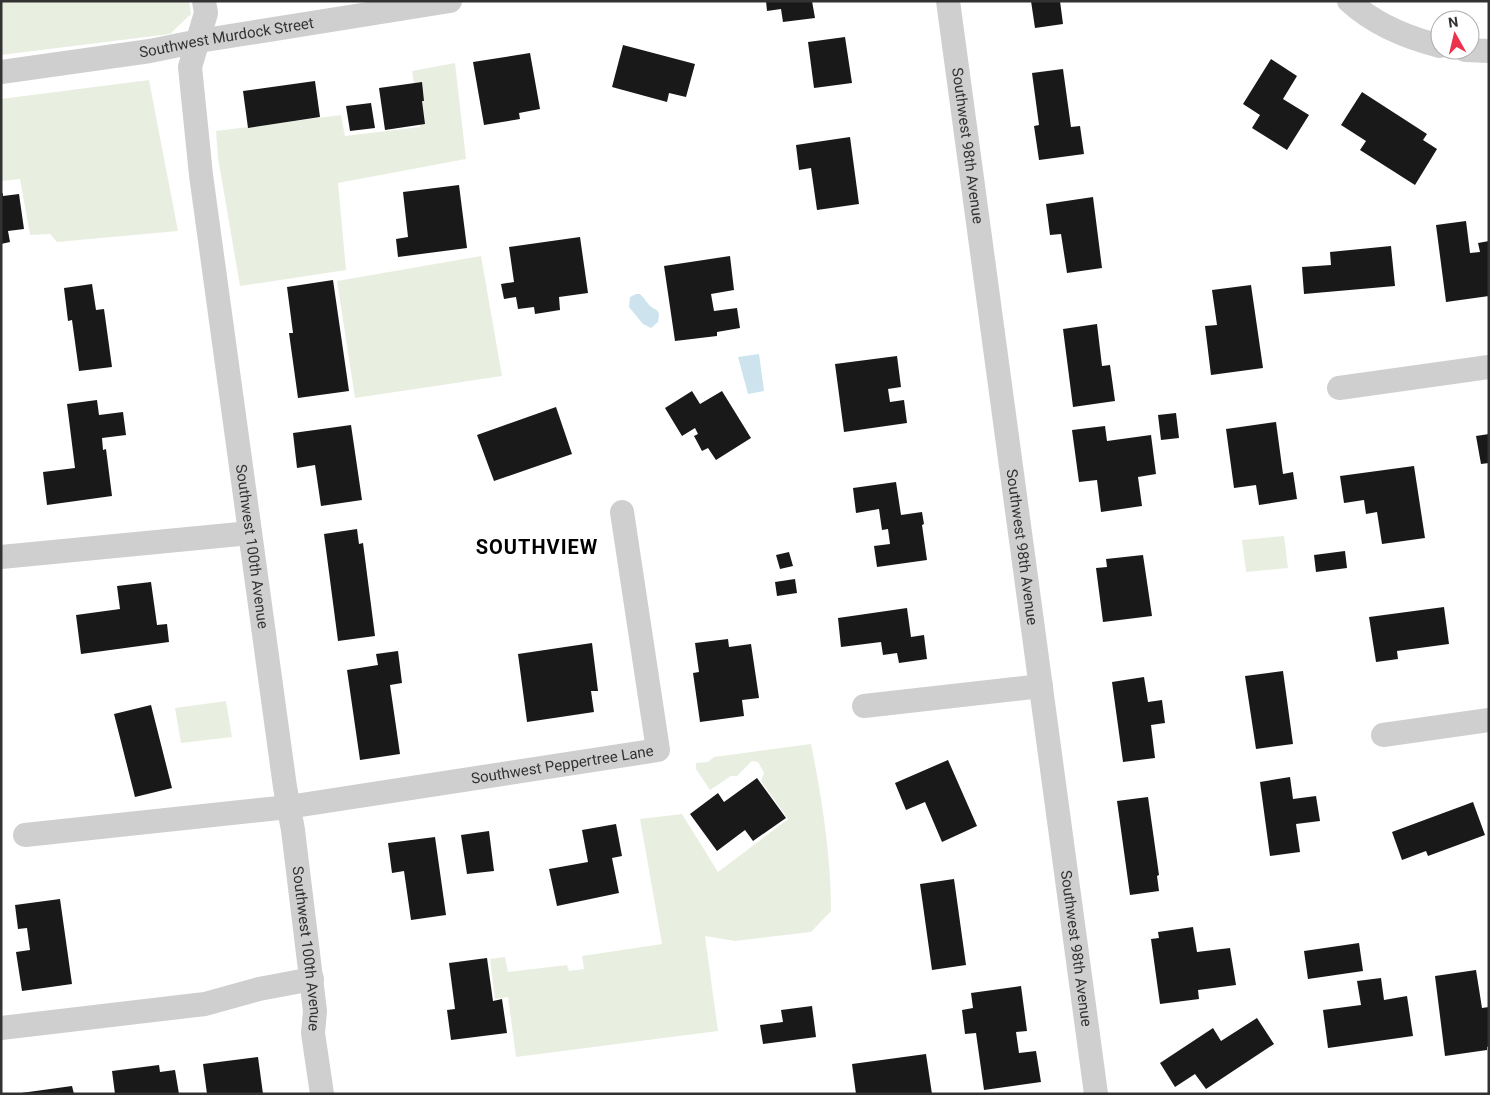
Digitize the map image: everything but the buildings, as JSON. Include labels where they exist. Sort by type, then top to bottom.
[{"type":"street","name":"Southwest 100th Avenue","points":[[204,1],[206,13],[190,67],[201,175],[288,807],[293,830],[316,1011],[313,1033],[322,1094]]},
{"type":"street","name":"Southwest Murdock Street","points":[[1,72],[150,51],[199,40],[450,1]]},
{"type":"street","name":"Southwest 98th Avenue","points":[[948,1],[1096,1094]]},
{"type":"street","points":[[1349,1],[1389,28],[1430,43]]},
{"type":"street","points":[[1340,388],[1489,367]]},
{"type":"street","name":"Southwest Peppertree Lane","points":[[288,807],[658,750],[622,512]]},
{"type":"street","points":[[1,557],[250,533]]},
{"type":"street","points":[[864,706],[1041,686]]},
{"type":"street","points":[[1383,735],[1489,720]]},
{"type":"street","points":[[25,835],[288,807]]},
{"type":"street","points":[[1,1028],[205,1004],[259,989],[312,979]]},
{"type":"green space","points":[[1,1],[189,1],[191,14],[170,34],[1,55]]},
{"type":"green space","points":[[455,63],[466,159],[338,183],[346,270],[240,286],[218,158],[216,131],[341,115],[345,136],[420,127],[412,71]]},
{"type":"green space","points":[[149,80],[178,231],[57,242],[50,234],[30,235],[20,179],[1,181],[1,99]]},
{"type":"green space","points":[[481,256],[502,376],[355,398],[337,281]]},
{"type":"green space","points":[[1284,536],[1288,568],[1246,572],[1242,540]]},
{"type":"green space","points":[[226,701],[232,737],[181,743],[175,708]]},
{"type":"green space","points":[[811,744],[825,827],[831,911],[811,932],[735,941],[705,936],[718,1031],[516,1057],[508,997],[495,999],[490,959],[505,957],[508,972],[567,965],[569,971],[584,969],[582,956],[662,944],[640,819],[682,814],[718,872],[788,819],[761,781],[764,773],[758,762],[752,761],[737,776],[731,776],[710,790],[696,769],[696,763],[708,762],[714,757]]},
{"type":"water","points":[[640,294],[649,305],[659,312],[658,322],[651,328],[643,324],[629,307],[630,297]]},
{"type":"water","points":[[759,354],[764,391],[748,394],[738,357]]},
{"type":"district","name":"SOUTHVIEW","points":[[537,547]]}]
